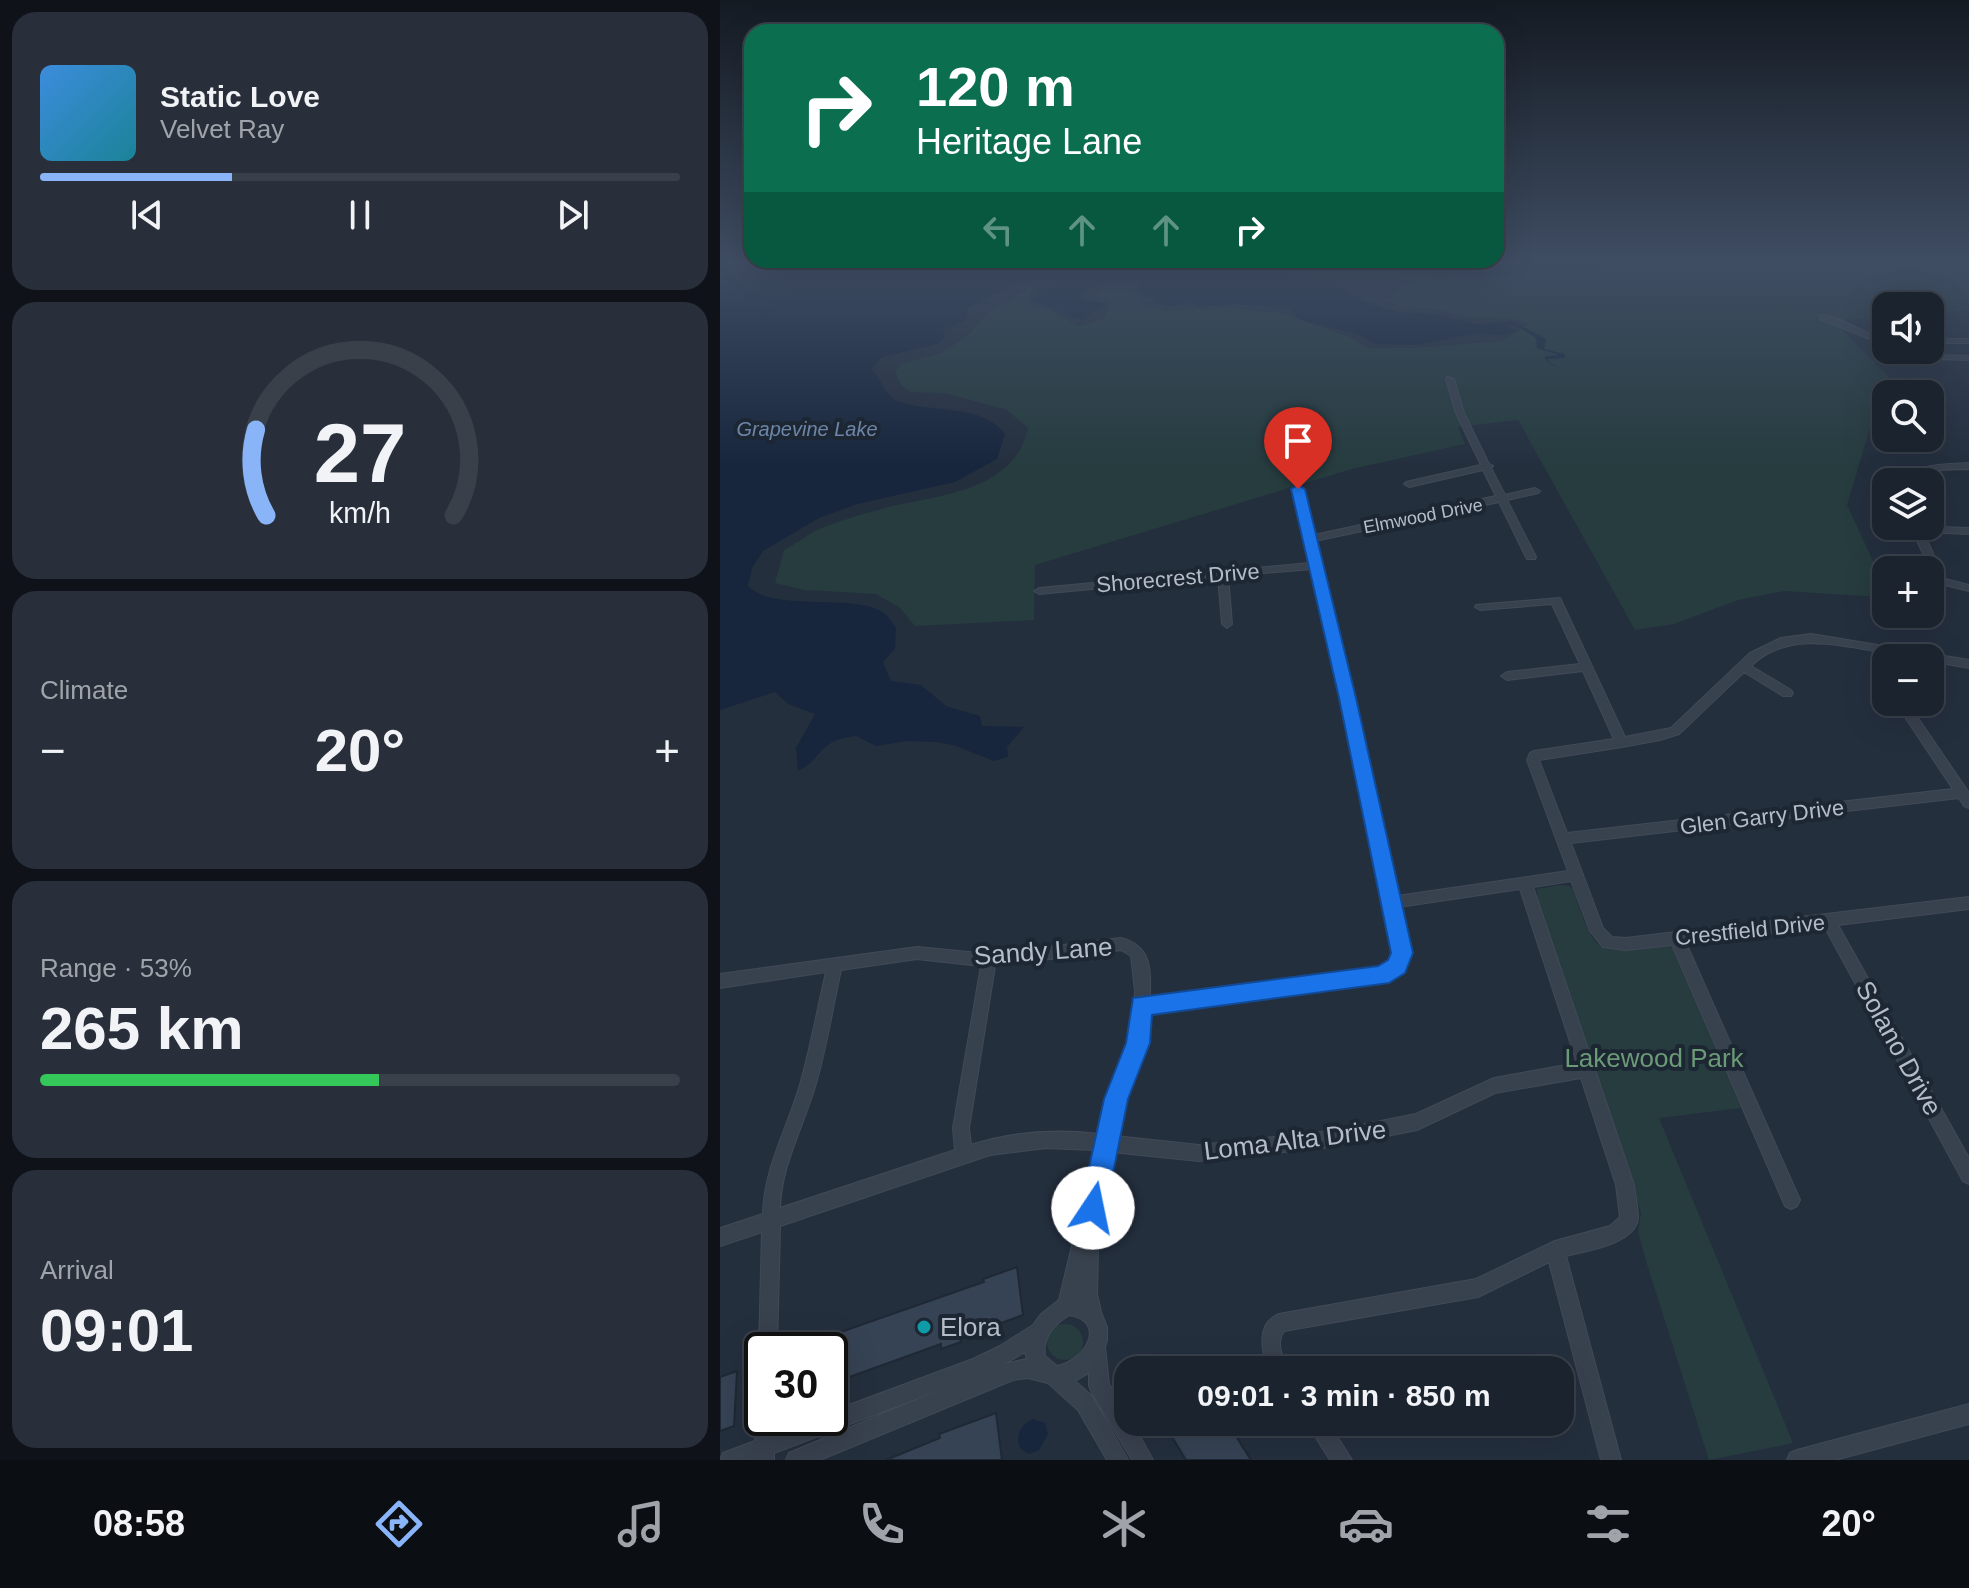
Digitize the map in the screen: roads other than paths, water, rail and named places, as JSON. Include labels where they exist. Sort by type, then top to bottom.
[{"type":"street","points":[[1944,341],[1969,341]]},
{"type":"street","points":[[1944,357],[1969,358]]},
{"type":"street","points":[[1450,379],[1460,413],[1531,557]]},
{"type":"street","points":[[1409,484],[1488,466]]},
{"type":"street","points":[[1944,468],[1969,466]]},
{"type":"street","points":[[1141,1006],[1378,976],[1389,973],[1397,966],[1402,953],[1298,489]]},
{"type":"street","name":"Elmwood Drive","points":[[1311,539],[1535,491]]},
{"type":"street","points":[[1944,529],[1969,531]]},
{"type":"street","points":[[1922,540],[1941,581],[1969,588]]},
{"type":"street","name":"Shorecrest Drive","points":[[1039,591],[1317,565]]},
{"type":"street","points":[[1223,574],[1227,624]]},
{"type":"street","points":[[1480,607],[1556,600],[1622,743]]},
{"type":"street","points":[[1393,902],[1575,875],[1534,766],[1534,756],[1622,743],[1675,731],[1743,666],[1768,647],[1811,638],[1872,651]]},
{"type":"street","points":[[1944,661],[1969,664]]},
{"type":"street","points":[[1743,666],[1787,693]]},
{"type":"street","points":[[1507,676],[1586,667]]},
{"type":"street","points":[[1910,716],[1966,798]]},
{"type":"street","name":"Glen Garry Drive","points":[[1561,839],[1966,798]]},
{"type":"street","name":"Crestfield Drive","points":[[1575,875],[1597,931],[1608,943],[1626,944],[1967,908]]},
{"type":"street","points":[[1274,1356],[1270,1347],[1271,1332],[1279,1323],[1478,1288],[1555,1250],[1615,1234],[1629,1220],[1625,1185],[1525,883]]},
{"type":"street","name":"Solano Drive","points":[[1829,922],[1969,1175]]},
{"type":"street","points":[[1676,937],[1791,1200]]},
{"type":"street","name":"Sandy Lane","points":[[720,981],[917,953],[989,960],[1121,944],[1132,948],[1139,956],[1141,1006],[1138,1043],[1116,1099],[1090,1220],[1067,1306]]},
{"type":"street","points":[[964,1155],[961,1128],[989,960]]},
{"type":"street","points":[[769,1332],[772,1194],[779,1165],[807,1088],[835,964]]},
{"type":"street","name":"Loma Alta Drive","points":[[720,1237],[990,1147],[1046,1140],[1199,1153],[1343,1137],[1417,1122],[1494,1086],[1587,1069]]},
{"type":"street","name":"Sandy Lane","points":[[1090,1220],[1088,1279],[1092,1315]]},
{"type":"street","points":[[1555,1250],[1611,1460]]},
{"type":"street","points":[[730,1460],[764,1453],[1007,1353],[1037,1333],[1052,1313],[1067,1306],[1084,1308],[1097,1325],[1099,1386],[1143,1460]]},
{"type":"street","points":[[1037,1333],[1035,1350],[1039,1365],[1084,1402],[1118,1460]]},
{"type":"street","points":[[796,1460],[1013,1370],[1028,1368],[1051,1374],[1074,1374],[1084,1367],[1097,1345]]},
{"type":"street","points":[[1797,1460],[1847,1454],[1969,1414]]},
{"type":"street","points":[[1326,1436],[1342,1460]]},
{"type":"water","name":"Grapevine Lake","points":[[720,331],[943,331],[944,338],[937,344],[882,357],[871,369],[893,399],[911,405],[969,413],[995,424],[1005,434],[997,459],[955,482],[857,504],[819,518],[763,551],[752,568],[748,586],[776,599],[854,604],[884,613],[896,628],[895,649],[883,662],[891,681],[921,685],[946,706],[980,716],[982,726],[1024,727],[1007,747],[1008,757],[994,761],[953,745],[935,742],[907,741],[876,746],[856,736],[826,746],[812,762],[798,771],[796,748],[815,714],[788,704],[775,692],[720,710]]},
{"type":"water","name":"Grapevine Lake","points":[[1344,331],[1517,331],[1498,335],[1481,333],[1415,345],[1375,344]]},
{"type":"water","name":"Grapevine Lake","points":[[1525,331],[1546,339],[1544,349],[1564,354],[1565,358],[1548,359],[1549,363],[1560,368],[1549,364],[1544,357],[1559,355],[1537,348],[1536,338]]},
{"type":"water","points":[[1033,1419],[1045,1423],[1048,1434],[1039,1450],[1029,1454],[1021,1449],[1019,1435],[1022,1427]]},
{"type":"place","name":"Elora","points":[[924,1327]]},
{"type":"park label","name":"Lakewood Park","points":[[1654,1058]]}]
